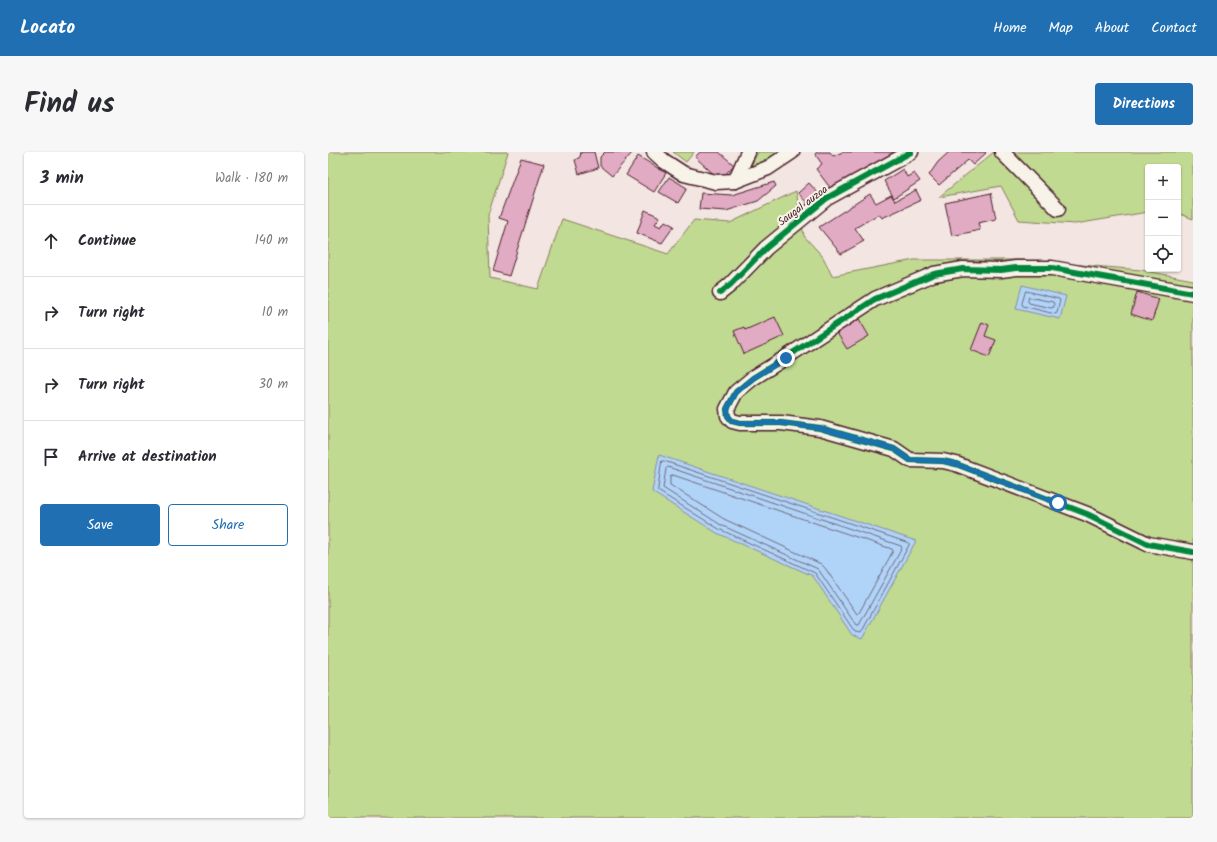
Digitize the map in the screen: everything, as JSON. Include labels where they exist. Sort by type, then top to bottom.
[{"type":"street","points":[[654,152],[664,161],[684,174],[716,182],[735,181],[768,168],[792,152]]},
{"type":"street","points":[[735,181],[748,152]]},
{"type":"street","name":"Saugal auzoa","points":[[720,293],[730,285],[766,248],[827,198],[911,152]]},
{"type":"street","points":[[1002,152],[1058,209]]},
{"type":"street","points":[[1193,293],[1052,268],[1016,268],[1001,270],[964,269],[934,274],[875,299],[753,378],[736,392],[727,409],[728,416],[732,421],[740,423],[781,423],[820,428],[894,449],[910,460],[943,461],[956,464],[1086,514],[1148,544],[1193,552]]},
{"type":"green space","points":[[328,152],[508,152],[488,215],[490,278],[538,289],[562,219],[668,254],[694,220],[730,223],[796,191],[804,236],[823,257],[832,276],[914,260],[1023,260],[1141,270],[1145,272],[1193,280],[1193,818],[328,818]]},
{"type":"green space","points":[[673,152],[694,152],[686,162]]},
{"type":"green space","points":[[758,152],[785,152],[751,170],[751,166]]},
{"type":"green space","points":[[994,152],[1193,152],[1193,219],[1181,214],[1181,164],[1145,164],[1145,212],[1075,224],[1019,220],[1001,186],[939,197]]},
{"type":"water","points":[[1022,285],[1066,296],[1060,319],[1016,309]]},
{"type":"water","points":[[659,455],[916,541],[862,639],[852,635],[813,576],[717,533],[652,492]]},
{"type":"building","points":[[581,152],[594,152],[598,168],[579,174],[575,160],[580,157]]},
{"type":"building","points":[[605,152],[632,153],[612,176],[600,166],[600,157]]},
{"type":"building","points":[[700,152],[719,152],[734,165],[720,180],[695,157]]},
{"type":"building","points":[[817,152],[830,152],[833,156],[843,152],[899,152],[831,189],[816,169],[822,164],[815,154]]},
{"type":"building","points":[[949,152],[986,153],[973,165],[968,160],[939,185],[929,175],[938,162]]},
{"type":"building","points":[[638,156],[666,173],[654,192],[626,175]]},
{"type":"building","points":[[521,158],[544,164],[509,276],[493,271],[508,221],[499,218]]},
{"type":"building","points":[[903,169],[907,177],[914,173],[920,181],[894,198],[884,181]]},
{"type":"building","points":[[669,177],[687,188],[678,203],[659,192]]},
{"type":"building","points":[[774,182],[776,186],[758,201],[726,211],[699,209],[701,193],[732,195]]},
{"type":"building","points":[[809,183],[819,194],[808,204],[798,193]]},
{"type":"building","points":[[916,190],[921,200],[882,218],[879,214],[855,228],[864,241],[841,254],[819,227],[870,194],[876,203],[891,195],[895,201]]},
{"type":"building","points":[[991,193],[996,219],[978,223],[980,230],[952,236],[945,203]]},
{"type":"building","points":[[645,210],[660,217],[655,224],[661,227],[665,221],[674,226],[662,243],[637,233]]},
{"type":"building","points":[[1137,292],[1159,299],[1152,321],[1131,314]]},
{"type":"building","points":[[775,317],[784,336],[744,354],[734,331],[744,327],[745,330]]},
{"type":"building","points":[[859,319],[869,336],[847,349],[837,333]]},
{"type":"building","points":[[982,322],[989,325],[985,336],[996,340],[989,357],[971,350]]},
{"type":"cycle path","points":[[720,293],[730,285],[766,248],[827,198],[911,152]]},
{"type":"cycle path","points":[[1193,293],[1052,268],[1016,268],[1001,270],[963,269],[934,274],[875,299],[753,378],[736,392],[727,409],[728,416],[732,421],[740,423],[781,423],[820,428],[894,449],[910,460],[943,461],[956,464],[1087,514],[1148,544],[1193,552]]},
{"type":"route","points":[[786,358],[753,378],[736,392],[727,409],[728,416],[732,421],[740,423],[781,423],[820,428],[894,449],[910,460],[943,461],[956,464],[1058,503]]}]
